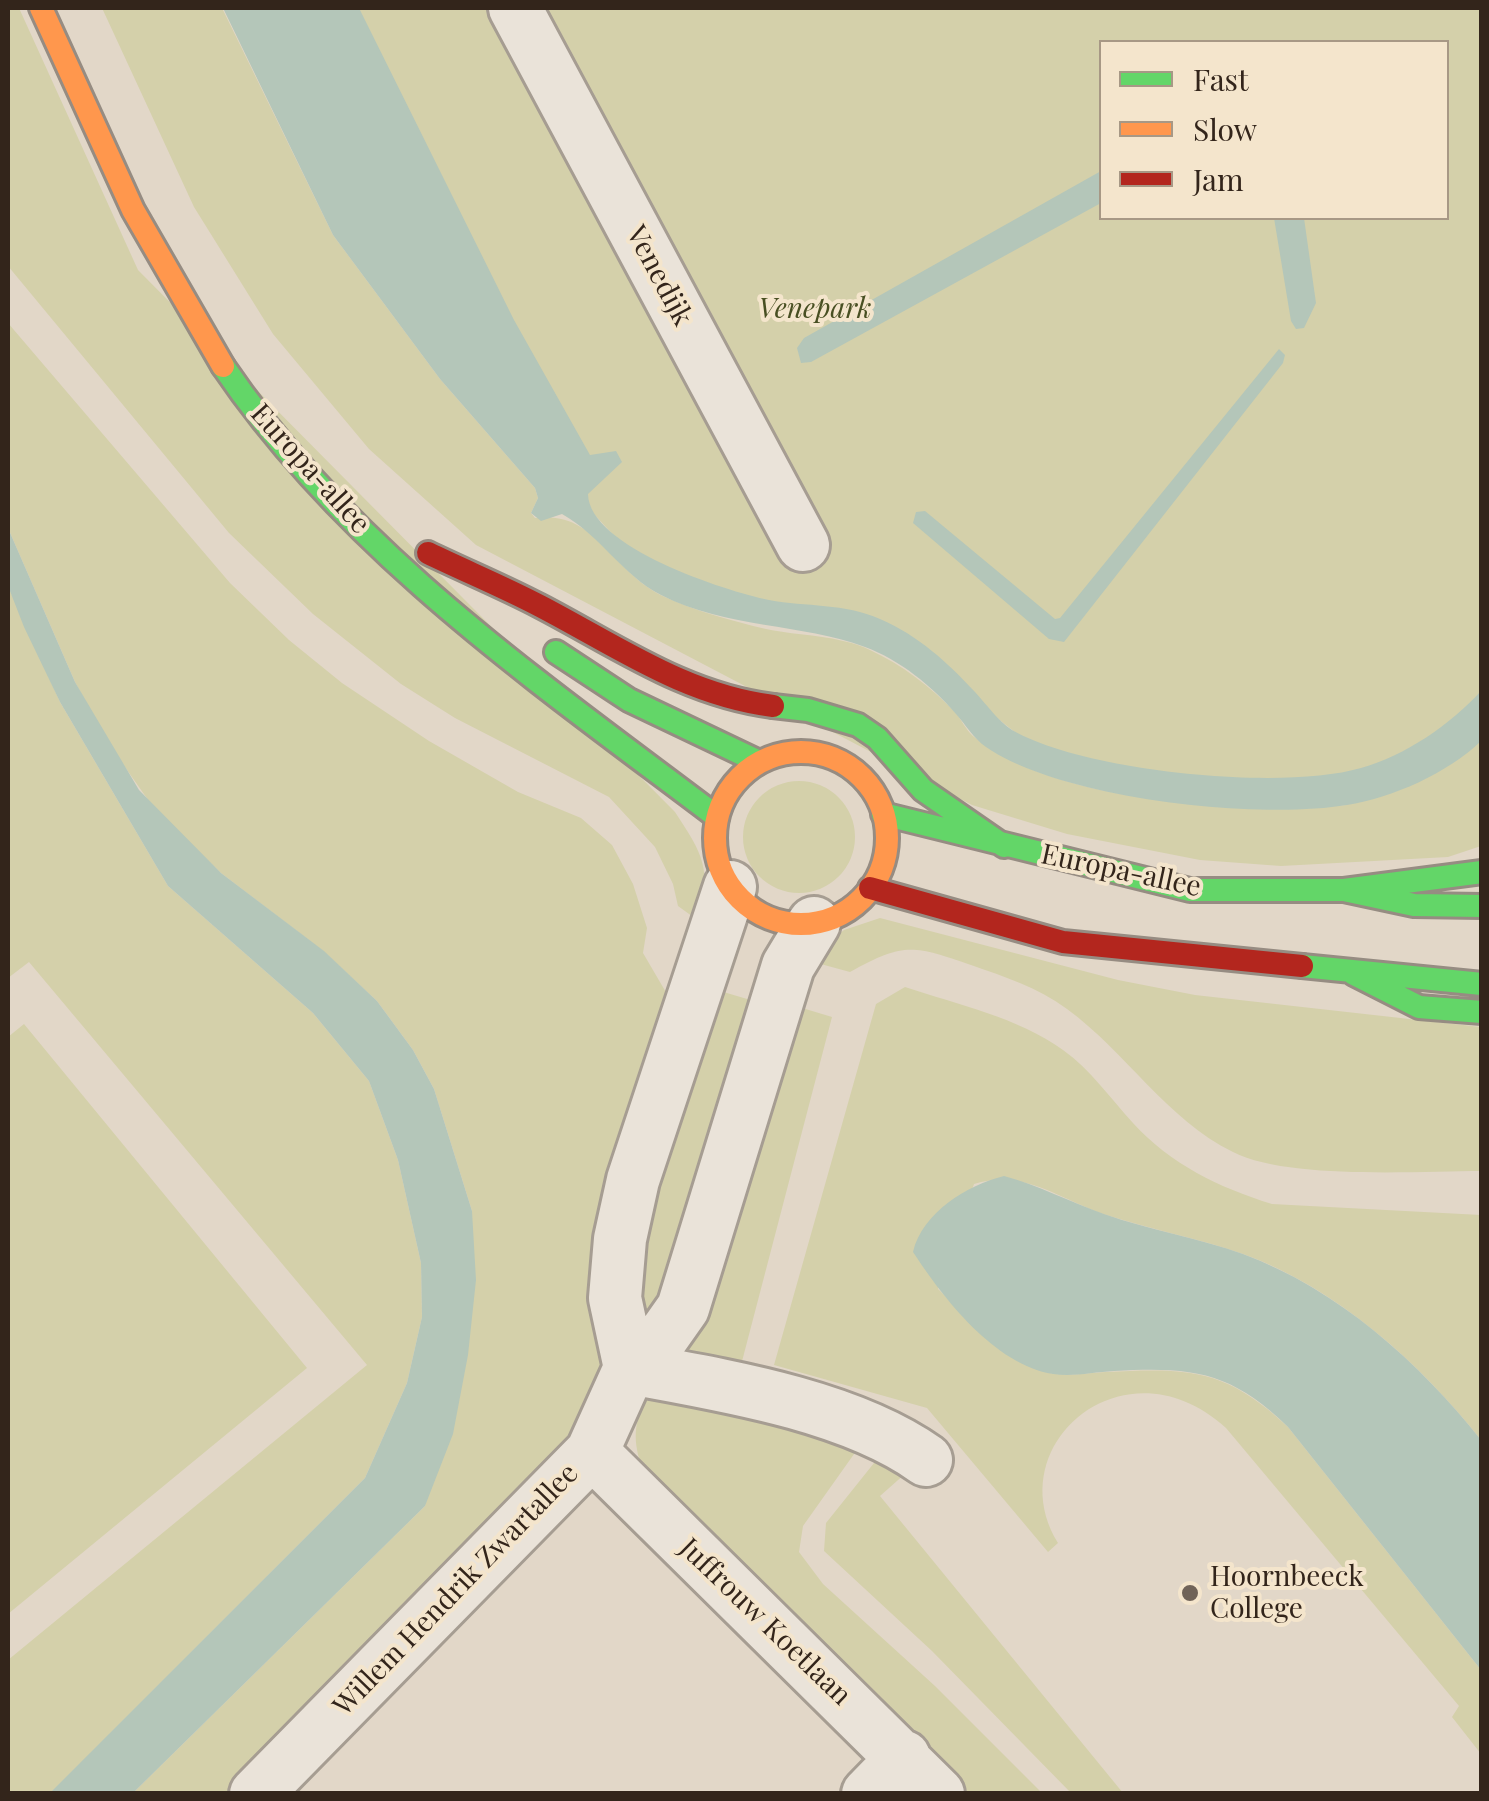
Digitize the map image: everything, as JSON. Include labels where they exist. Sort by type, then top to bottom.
[{"type":"main road","name":"Europa-allee","points":[[41,8],[134,209],[197,328],[252,405],[361,529],[412,576],[717,818]]},
{"type":"main road","points":[[66,8],[134,156]]},
{"type":"main road","points":[[515,620],[422,547],[540,606],[646,668],[736,700],[808,710],[858,726],[894,754],[922,790],[1004,846]]},
{"type":"main road","points":[[544,642],[587,676],[674,724],[759,762]]},
{"type":"main road","points":[[798,752],[836,759],[857,772],[873,791],[884,814],[887,840],[882,866],[870,888],[836,916],[814,923],[786,923],[758,913],[730,887],[716,854],[717,818],[739,778],[759,762],[798,752]]},
{"type":"main road","name":"Europa-allee","points":[[884,814],[1190,890],[1344,890],[1414,905],[1482,906]]},
{"type":"main road","points":[[1344,890],[1482,872]]},
{"type":"main road","points":[[870,888],[1063,942],[1482,984]]},
{"type":"main road","points":[[1354,974],[1420,953]]},
{"type":"main road","points":[[1354,974],[1418,1007],[1482,1012]]},
{"type":"street","name":"Venedijk","points":[[516,8],[803,545]]},
{"type":"street","points":[[730,887],[633,1180],[620,1239],[615,1298],[630,1368],[747,1389],[880,1434],[926,1460]]},
{"type":"street","name":"Willem Hendrik Zwartallee","points":[[256,1794],[592,1452],[630,1368],[664,1335],[683,1308],[788,966],[814,923]]},
{"type":"street","name":"Juffrouw Koetlaan","points":[[592,1452],[921,1775]]},
{"type":"street","points":[[868,1794],[921,1775]]},
{"type":"green space","points":[[8,8],[19,8],[138,270],[675,812],[702,863],[704,888],[696,919],[678,906],[673,884],[655,847],[609,797],[455,718],[401,684],[313,614],[229,533],[8,266]]},
{"type":"green space","name":"Venepark","points":[[102,8],[222,8],[333,235],[440,379],[535,488],[538,498],[531,513],[535,518],[574,523],[646,586],[677,602],[766,629],[845,641],[882,656],[936,693],[973,736],[1008,759],[1052,777],[1100,790],[1205,805],[1347,805],[1060,768],[900,641],[641,565],[567,485],[307,8],[1481,8],[1481,846],[1448,857],[1281,866],[1200,860],[1067,834],[972,805],[476,545],[369,449],[273,334],[194,207]]},
{"type":"green space","points":[[8,323],[230,583],[289,640],[342,683],[429,741],[518,792],[581,818],[612,845],[633,884],[647,928],[643,953],[674,1006],[605,1358],[584,1428],[228,1793],[133,1793],[425,1506],[472,1211],[434,1089],[413,1050],[377,1001],[323,951],[221,873],[158,814],[108,743],[75,682],[8,528]]},
{"type":"green space","points":[[8,586],[60,702],[168,886],[313,1013],[369,1081],[398,1160],[421,1263],[422,1317],[407,1383],[365,1478],[50,1794],[8,1793],[8,1660],[367,1365],[29,962],[8,978]]},
{"type":"green space","points":[[799,781],[821,785],[839,797],[851,815],[855,837],[851,859],[839,877],[821,889],[799,893],[777,889],[759,877],[747,859],[743,837],[747,815],[759,797],[777,785]]},
{"type":"green space","points":[[880,918],[1118,980],[1195,995],[1481,1027],[1481,1171],[1354,1172],[1257,1161],[1233,1152],[1187,1122],[1088,1026],[1056,1001],[1020,983],[921,951],[897,951],[850,972],[806,960],[844,930]]},
{"type":"green space","points":[[905,987],[987,1013],[1063,1050],[1083,1066],[1147,1138],[1197,1173],[1234,1190],[1272,1204],[1481,1215],[1481,1440],[1404,1356],[1344,1307],[1311,1287],[1243,1254],[1103,1214],[1024,1182],[992,1180],[974,1184],[938,1289],[1001,1348],[1030,1366],[1068,1374],[1161,1371],[1205,1376],[1245,1393],[1288,1427],[1481,1670],[1481,1754],[1452,1717],[1459,1706],[1226,1428],[1187,1403],[1149,1393],[1113,1398],[1082,1414],[1058,1439],[1045,1471],[1044,1506],[1058,1543],[1048,1552],[927,1408],[774,1365],[876,1004]]},
{"type":"green space","points":[[710,988],[764,1004],[659,1318],[637,1321],[645,1223]]},
{"type":"green space","points":[[789,1004],[832,1017],[740,1369],[684,1352],[680,1334]]},
{"type":"green space","points":[[24,1024],[307,1368],[8,1614],[8,1037]]},
{"type":"green space","points":[[661,1392],[859,1447],[803,1526],[799,1552],[823,1584],[935,1686],[1042,1793],[961,1793],[643,1470],[636,1441],[639,1415],[646,1396]]},
{"type":"green space","points":[[882,1453],[906,1473],[880,1496],[1123,1793],[1071,1793],[932,1651],[824,1551],[826,1523]]},
{"type":"shaded area","points":[[223,8],[359,8],[514,320],[590,455],[616,451],[622,462],[588,494],[594,513],[611,532],[634,548],[662,564],[749,595],[853,610],[880,619],[932,651],[1012,730],[1086,757],[1134,767],[1235,777],[1326,775],[1378,763],[1410,747],[1441,727],[1481,691],[1481,741],[1452,764],[1418,782],[1382,797],[1347,805],[1263,810],[1109,792],[1019,765],[986,747],[926,684],[878,652],[841,639],[712,614],[647,587],[562,514],[541,521],[531,513],[538,498],[535,488],[440,379],[333,235]]},
{"type":"shaded area","points":[[1099,172],[1099,204],[811,362],[801,363],[797,348],[804,338]]},
{"type":"shaded area","points":[[1274,220],[1304,220],[1316,303],[1304,328],[1296,329],[1291,321]]},
{"type":"shaded area","points":[[1279,349],[1285,355],[1283,363],[1064,642],[1049,639],[913,523],[916,512],[925,511],[1055,619],[1060,618]]},
{"type":"shaded area","points":[[8,528],[75,682],[139,790],[221,873],[324,951],[377,1001],[413,1050],[434,1089],[472,1211],[476,1280],[468,1355],[453,1434],[425,1506],[133,1793],[50,1793],[365,1478],[407,1383],[422,1317],[421,1263],[398,1160],[369,1081],[313,1013],[168,886],[60,702],[24,627],[8,586]]},
{"type":"shaded area","points":[[1004,1176],[1104,1214],[1226,1248],[1278,1269],[1312,1287],[1375,1331],[1431,1383],[1481,1440],[1481,1670],[1288,1427],[1247,1394],[1209,1376],[1188,1372],[1053,1374],[1011,1358],[972,1327],[913,1252],[936,1213],[975,1186]]},
{"type":"traffic: fast","points":[[223,366],[273,433],[328,496],[388,555],[516,664],[717,817]]},
{"type":"traffic: fast","points":[[556,652],[629,700],[759,762]]},
{"type":"traffic: fast","points":[[773,706],[808,710],[858,725],[877,738],[923,790],[1004,846]]},
{"type":"traffic: fast","points":[[883,814],[1190,890],[1344,890],[1414,905],[1482,906]]},
{"type":"traffic: fast","points":[[1344,890],[1482,872]]},
{"type":"traffic: fast","points":[[1302,966],[1482,984]]},
{"type":"traffic: fast","points":[[1354,974],[1419,1007],[1482,1012]]},
{"type":"traffic: slow","points":[[41,8],[133,210],[223,366]]},
{"type":"traffic: slow","points":[[801,752],[834,759],[862,777],[880,805],[887,838],[880,871],[862,899],[834,917],[801,924],[768,917],[740,899],[722,871],[715,838],[722,805],[740,777],[768,759],[801,752]]},
{"type":"traffic: jam","points":[[428,553],[681,680],[773,706]]},
{"type":"traffic: jam","points":[[870,888],[1063,942],[1302,966]]},
{"type":"place","name":"Hoornbeeck College","points":[[1190,1593]]}]
